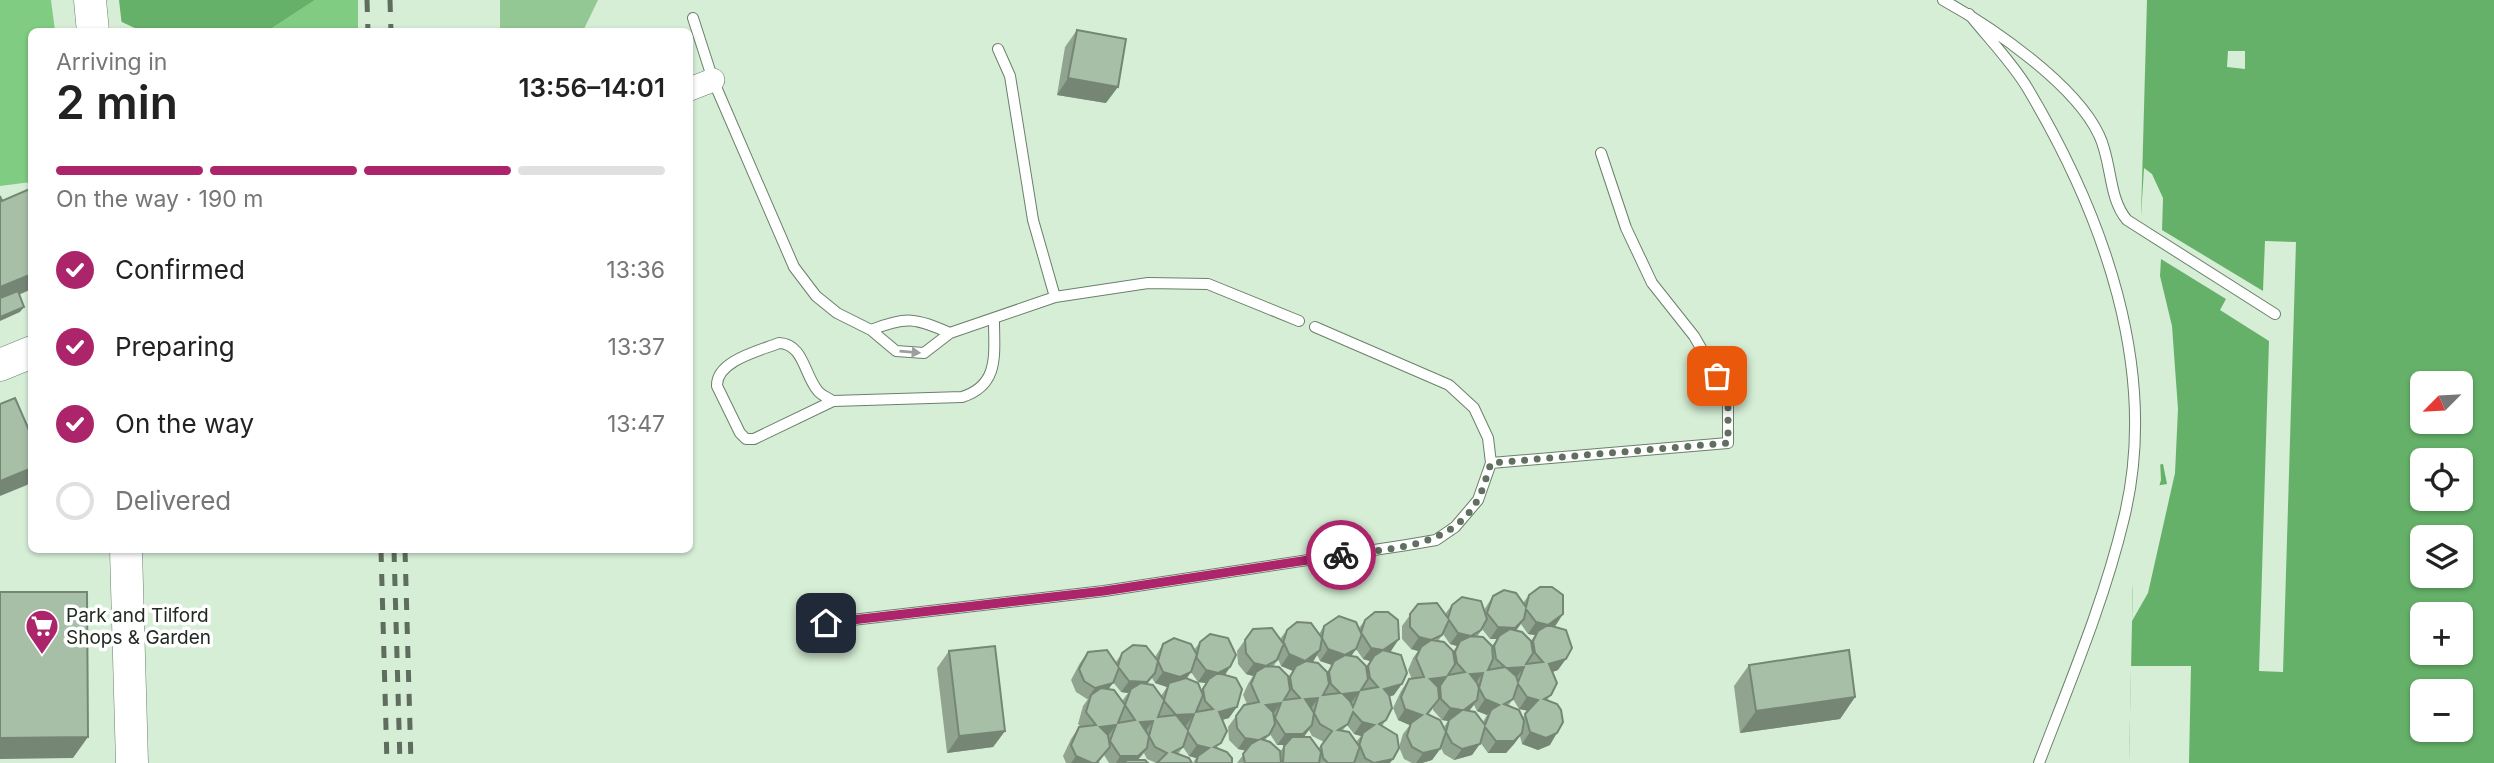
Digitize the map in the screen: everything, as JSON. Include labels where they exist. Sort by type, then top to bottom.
[{"type":"main road","points":[[90,0],[93,28]]},
{"type":"main road","points":[[0,365],[28,354]]},
{"type":"main road","points":[[126,553],[132,763]]},
{"type":"street","points":[[693,88],[713,80]]},
{"type":"lane","points":[[1943,0],[1969,14],[2053,77],[2089,116],[2108,157],[2117,202],[2127,220],[2274,314]]},
{"type":"lane","points":[[1969,14],[2027,87],[2090,211],[2117,283],[2132,370],[2134,440],[2125,515],[2101,599],[2039,763]]},
{"type":"lane","points":[[693,18],[713,80],[794,268],[827,305],[871,330],[896,351],[924,353],[950,333],[1055,297],[1148,283],[1208,284],[1299,321]]},
{"type":"lane","points":[[999,49],[1010,76],[1033,220],[1055,297]]},
{"type":"lane","points":[[1491,463],[1728,443],[1728,396],[1693,336],[1652,283],[1626,228],[1601,153]]},
{"type":"lane","points":[[871,330],[899,319],[924,322],[950,333]]},
{"type":"lane","points":[[833,401],[818,391],[797,351],[788,343],[779,343],[722,369],[716,377],[717,386],[740,433],[746,439],[754,439],[833,401],[962,397],[977,392],[988,381],[994,360],[994,320]]},
{"type":"lane","points":[[826,623],[1104,591],[1436,540],[1455,527],[1478,500],[1491,463],[1488,438],[1474,408],[1449,385],[1315,327]]},
{"type":"shaded area","points":[[0,0],[51,0],[55,28],[28,28],[28,182],[0,186]]},
{"type":"shaded area","points":[[75,0],[315,0],[272,28],[135,28]]},
{"type":"shaded area","points":[[315,0],[358,0],[358,28],[272,28]]},
{"type":"shaded area","points":[[500,0],[598,0],[584,28],[500,28]]},
{"type":"shaded area","points":[[2147,0],[2494,0],[2494,763],[2129,763],[2133,576],[2161,480],[2155,356],[2141,217]]},
{"type":"pier","points":[[72,0],[119,0],[122,26],[74,3]]},
{"type":"pier","points":[[2228,51],[2245,51],[2245,69],[2227,67]]},
{"type":"pier","points":[[2144,168],[2152,174],[2163,198],[2162,230],[2263,291],[2265,241],[2296,242],[2283,672],[2259,671],[2269,341],[2220,310],[2226,299],[2161,259],[2160,276],[2172,326],[2178,409],[2175,473],[2148,593],[2132,621],[2133,588],[2130,576],[2155,486],[2167,484],[2163,464],[2156,465],[2151,357],[2127,242],[2138,214],[2141,216]]},
{"type":"pier","points":[[2131,666],[2191,666],[2189,763],[2129,763]]},
{"type":"building","points":[[1077,30],[1126,39],[1118,87],[1068,78]]},
{"type":"building","points":[[28,190],[28,276],[0,287],[0,196],[2,201]]},
{"type":"building","points":[[18,291],[24,307],[0,317],[0,298]]},
{"type":"building","points":[[15,398],[28,428],[28,470],[0,481],[0,404]]},
{"type":"building","points":[[1540,587],[1552,587],[1563,595],[1563,614],[1548,625],[1536,622],[1526,609],[1524,619],[1515,628],[1498,627],[1487,613],[1493,596],[1504,590],[1516,593],[1526,607],[1529,595]]},
{"type":"building","points":[[0,592],[87,592],[88,737],[0,738]]},
{"type":"building","points":[[1462,597],[1481,601],[1487,619],[1481,630],[1471,636],[1458,633],[1449,620],[1442,635],[1431,640],[1419,637],[1410,627],[1410,614],[1418,604],[1437,603],[1448,618],[1452,605]]},
{"type":"building","points":[[1375,612],[1388,612],[1398,620],[1399,639],[1383,650],[1371,648],[1362,634],[1356,649],[1345,655],[1328,649],[1322,638],[1324,626],[1339,616],[1356,622],[1361,633],[1365,620]]},
{"type":"building","points":[[1297,622],[1311,623],[1322,638],[1320,650],[1305,661],[1289,654],[1284,643],[1277,660],[1266,666],[1254,663],[1246,653],[1245,640],[1253,629],[1272,628],[1283,643],[1287,630]]},
{"type":"building","points":[[1548,625],[1566,630],[1572,648],[1566,659],[1549,664],[1557,683],[1551,695],[1544,699],[1557,704],[1561,710],[1563,722],[1557,733],[1546,738],[1530,732],[1525,714],[1538,700],[1527,697],[1518,684],[1513,699],[1504,704],[1519,710],[1524,721],[1522,733],[1514,741],[1496,741],[1485,727],[1480,744],[1462,749],[1452,743],[1446,732],[1440,749],[1423,753],[1412,747],[1407,736],[1411,723],[1422,715],[1405,709],[1401,697],[1409,679],[1424,677],[1416,658],[1421,647],[1431,640],[1444,642],[1453,651],[1455,664],[1448,675],[1465,672],[1457,663],[1455,652],[1460,641],[1471,636],[1483,637],[1492,646],[1493,659],[1488,670],[1505,667],[1496,659],[1494,646],[1499,636],[1510,629],[1522,632],[1531,641],[1533,653],[1526,664],[1543,662],[1535,653],[1533,641],[1538,631]],"holes":[[[1524,667],[1518,682],[1516,676],[1507,668]],[[1483,673],[1479,688],[1470,674]],[[1446,677],[1440,686],[1441,699],[1450,708],[1462,710],[1449,720],[1446,732],[1440,720],[1427,714],[1439,699],[1438,687],[1430,679]],[[1479,688],[1485,699],[1499,705],[1491,710],[1485,725],[1475,712],[1464,710],[1477,700]]]},
{"type":"building","points":[[1210,634],[1228,638],[1236,655],[1230,667],[1218,673],[1206,670],[1196,657],[1191,672],[1180,677],[1163,672],[1158,661],[1163,644],[1174,638],[1191,644],[1197,655],[1200,642]]},
{"type":"building","points":[[1133,645],[1146,646],[1158,661],[1155,673],[1147,682],[1129,681],[1119,668],[1113,683],[1095,688],[1084,681],[1079,669],[1088,652],[1107,650],[1118,666],[1122,653]]},
{"type":"building","points":[[995,646],[1005,731],[959,736],[949,651]]},
{"type":"building","points":[[1383,650],[1401,655],[1407,673],[1402,684],[1384,689],[1389,695],[1392,708],[1386,720],[1379,724],[1397,735],[1399,748],[1393,759],[1374,763],[1365,758],[1360,746],[1354,763],[1328,763],[1323,758],[1321,746],[1332,731],[1320,724],[1314,713],[1312,725],[1303,734],[1285,734],[1275,718],[1281,703],[1266,705],[1273,712],[1275,724],[1269,735],[1261,739],[1270,742],[1280,751],[1281,763],[1245,763],[1243,754],[1258,740],[1245,738],[1237,728],[1236,716],[1244,705],[1259,702],[1251,684],[1256,672],[1266,666],[1279,667],[1288,676],[1290,690],[1284,700],[1300,698],[1292,689],[1290,677],[1296,666],[1306,661],[1318,663],[1327,672],[1329,684],[1323,695],[1340,693],[1331,684],[1329,672],[1334,661],[1345,655],[1357,657],[1366,666],[1368,679],[1361,690],[1378,687],[1370,678],[1368,666],[1374,656]],"holes":[[[1359,692],[1353,707],[1350,701],[1343,694]],[[1318,698],[1314,713],[1305,699]],[[1353,712],[1362,722],[1374,725],[1363,733],[1359,746],[1349,732],[1338,730],[1348,724]]]},
{"type":"building","points":[[1849,650],[1855,697],[1756,711],[1749,665]]},
{"type":"building","points":[[1218,673],[1236,678],[1242,689],[1237,707],[1219,712],[1227,731],[1221,743],[1214,747],[1227,752],[1232,763],[1196,763],[1198,756],[1209,748],[1197,745],[1188,732],[1183,747],[1173,752],[1189,758],[1192,763],[1157,763],[1167,753],[1155,747],[1149,736],[1147,748],[1138,756],[1120,756],[1110,741],[1116,725],[1100,727],[1108,735],[1110,747],[1097,762],[1099,763],[1076,756],[1071,745],[1079,727],[1096,725],[1086,712],[1091,695],[1101,688],[1114,690],[1125,705],[1131,689],[1141,683],[1153,685],[1164,700],[1169,683],[1186,678],[1198,683],[1203,695],[1196,712],[1213,709],[1205,701],[1203,689],[1209,679]],"holes":[[[1164,701],[1176,715],[1158,717]],[[1125,705],[1135,720],[1118,723]],[[1194,714],[1188,730],[1176,715]],[[1153,721],[1149,736],[1140,722]]]},
{"type":"building","points":[[1292,737],[1310,737],[1321,752],[1319,763],[1283,763],[1284,746]]},
{"type":"building","points":[[1127,760],[1145,760],[1148,763],[1124,763]]},
{"type":"railway","points":[[367,0],[368,28]]},
{"type":"railway","points":[[390,0],[391,28]]},
{"type":"railway","points":[[381,553],[387,763]]},
{"type":"railway","points":[[394,553],[400,763]]},
{"type":"railway","points":[[405,553],[411,763]]},
{"type":"way so far","points":[[1341,555],[1436,540],[1455,527],[1478,500],[1491,463],[1728,443],[1728,396],[1717,376]]},
{"type":"place","name":"Park and Tilford Shops & Garden","points":[[42,656]]},
{"type":"route","points":[[826,623],[1104,591],[1341,555]]}]
